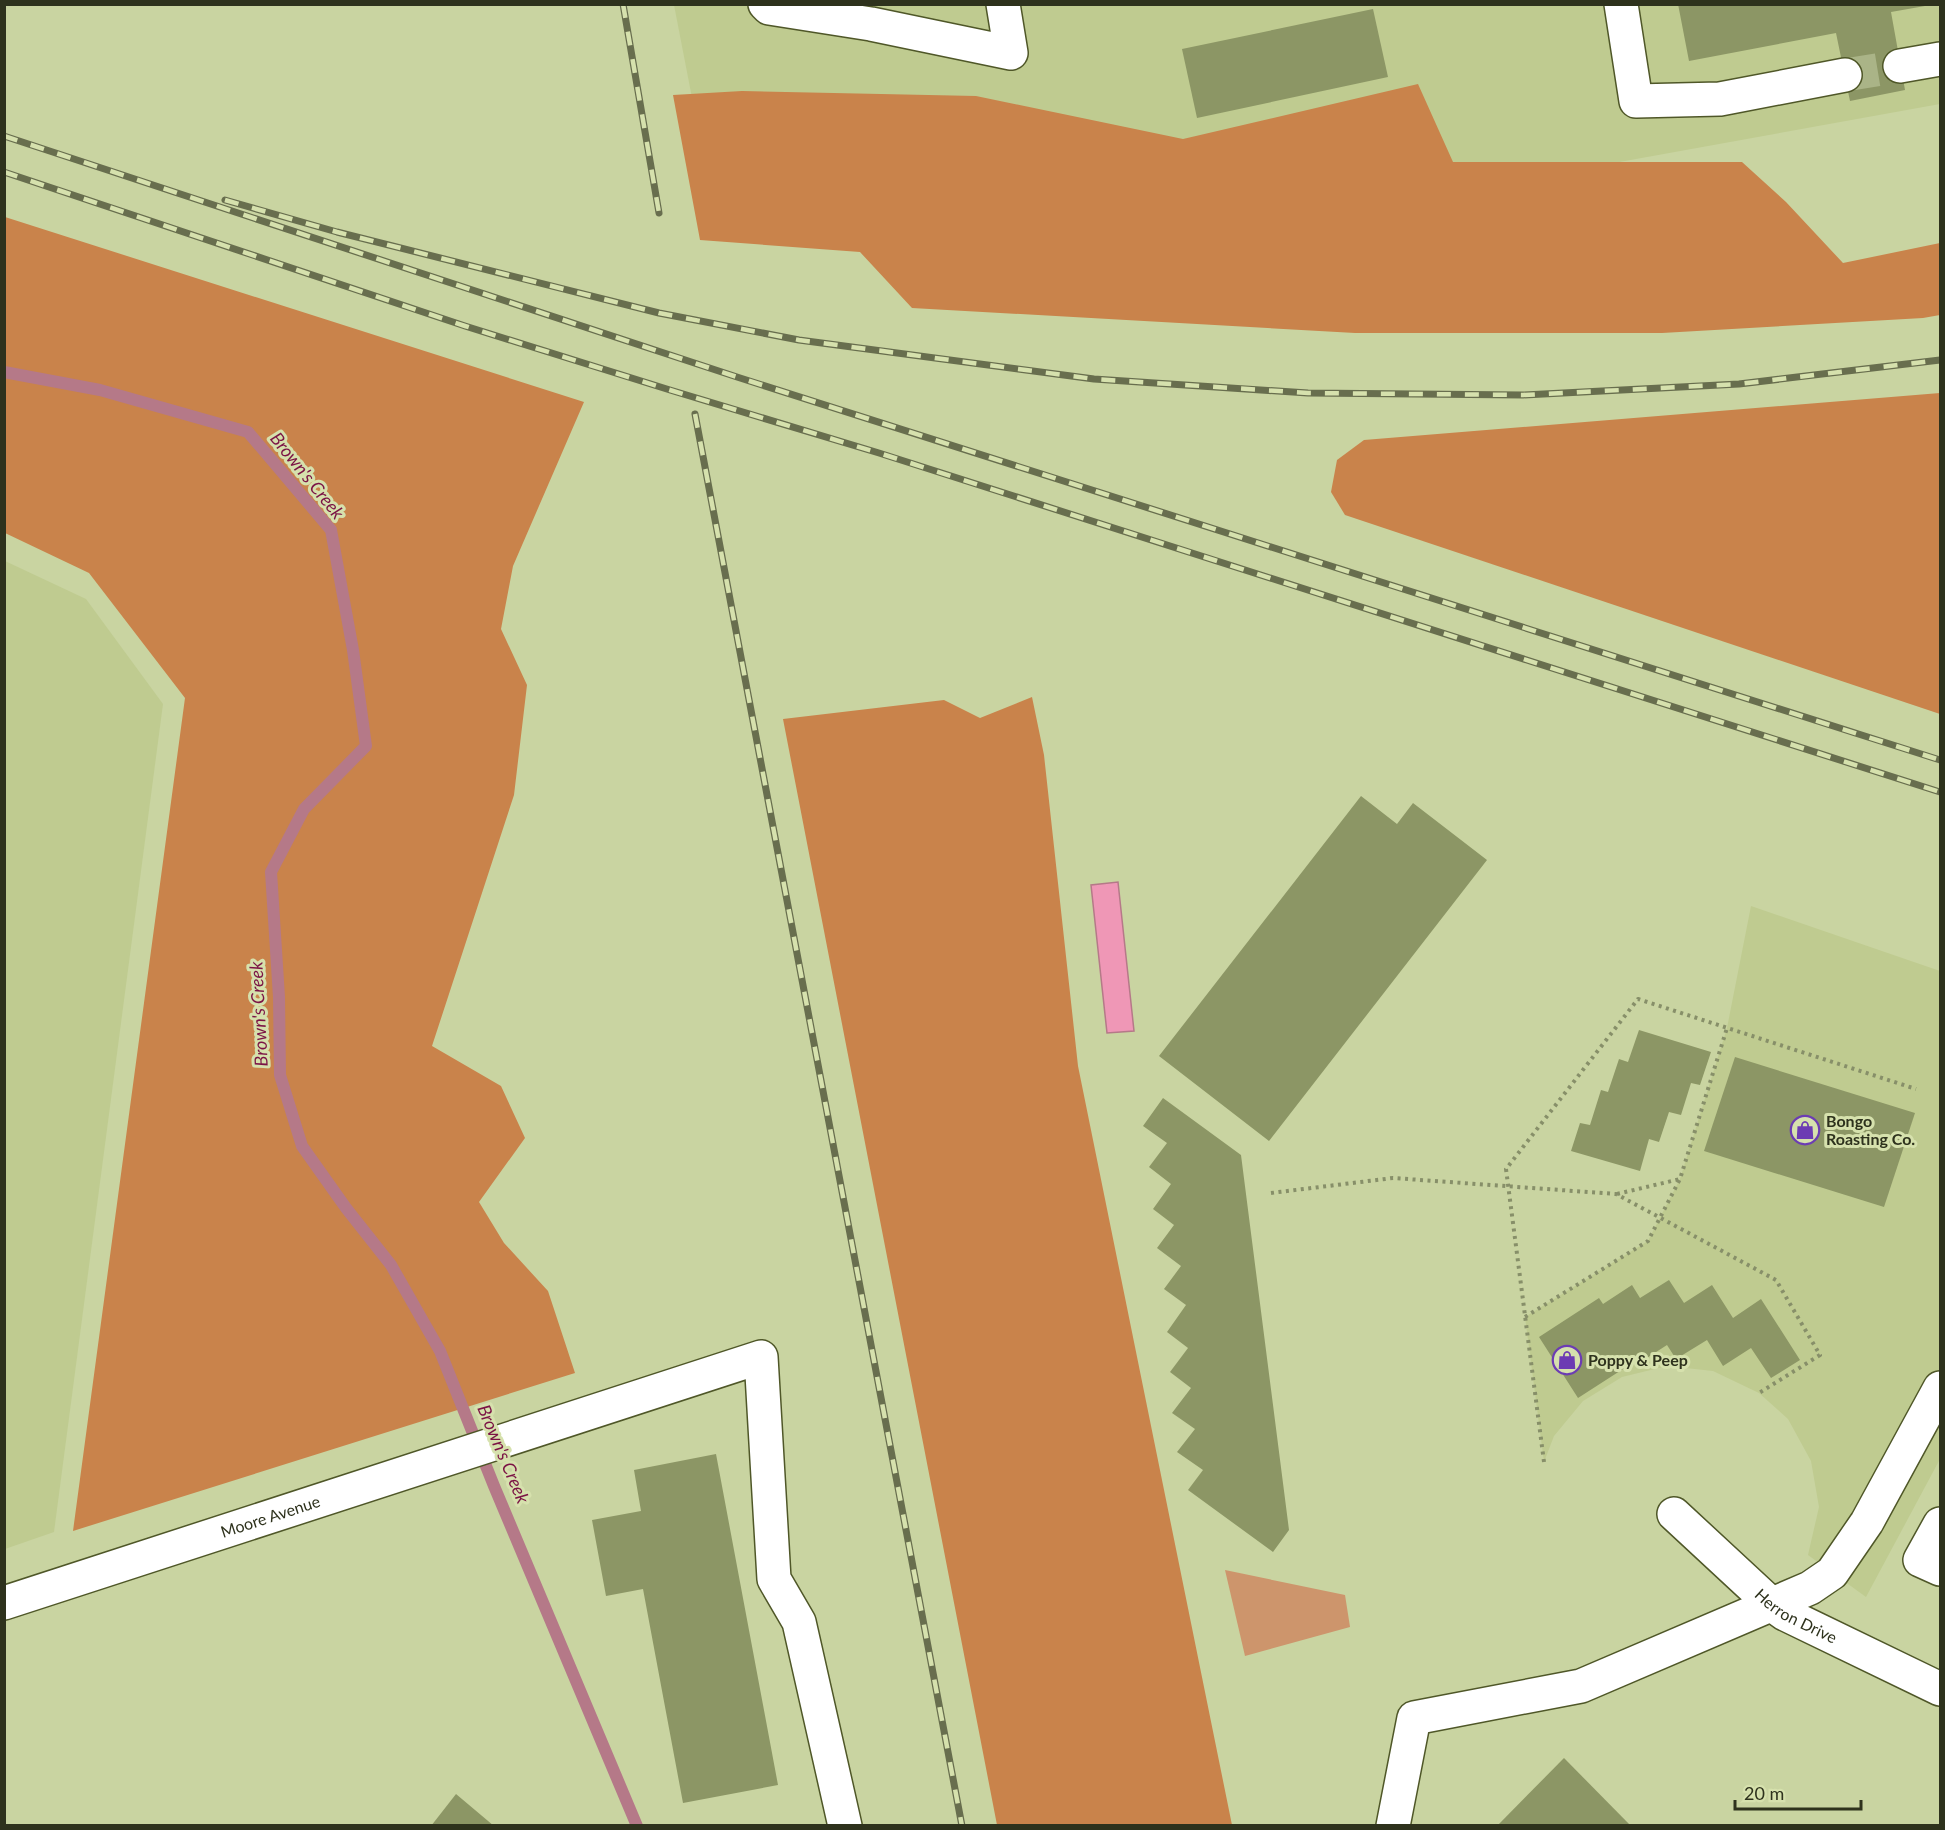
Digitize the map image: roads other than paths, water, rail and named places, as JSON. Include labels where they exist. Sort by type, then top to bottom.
[{"type":"street","points":[[765,4],[769,8],[871,24],[1011,53],[1003,4]]},
{"type":"street","points":[[1621,4],[1636,101],[1720,99],[1845,75]]},
{"type":"street","points":[[1900,66],[1941,59]]},
{"type":"street","name":"Moore Avenue","points":[[4,1603],[464,1452],[761,1358],[774,1579],[799,1622],[845,1826]]},
{"type":"street","points":[[1393,1826],[1414,1718],[1581,1686],[1810,1588],[1832,1573],[1867,1522],[1941,1388]]},
{"type":"street","name":"Herron Drive","points":[[1674,1514],[1771,1604],[1785,1614],[1941,1689]]},
{"type":"street","points":[[1941,1524],[1920,1560],[1941,1569]]},
{"type":"waterway","name":"Brown's Creek","points":[[4,372],[100,390],[248,432],[331,530],[353,650],[366,746],[304,809],[271,872],[279,997],[280,1075],[302,1146],[346,1208],[391,1265],[440,1351],[494,1486],[637,1826]]},
{"type":"tunnel","points":[[1845,75],[1900,66]]},
{"type":"railway","points":[[623,4],[659,213]]},
{"type":"railway","points":[[4,136],[737,377],[1940,760]]},
{"type":"railway","points":[[4,172],[465,326],[879,453],[1940,792]]},
{"type":"railway","points":[[225,200],[337,232],[659,313],[799,340],[1094,379],[1308,393],[1523,395],[1739,384],[1940,360]]},
{"type":"railway","points":[[695,414],[962,1826]]},
{"type":"place","name":"Bongo Roasting Co.","points":[[1805,1130]]},
{"type":"place","name":"Poppy & Peep","points":[[1567,1360]]}]
